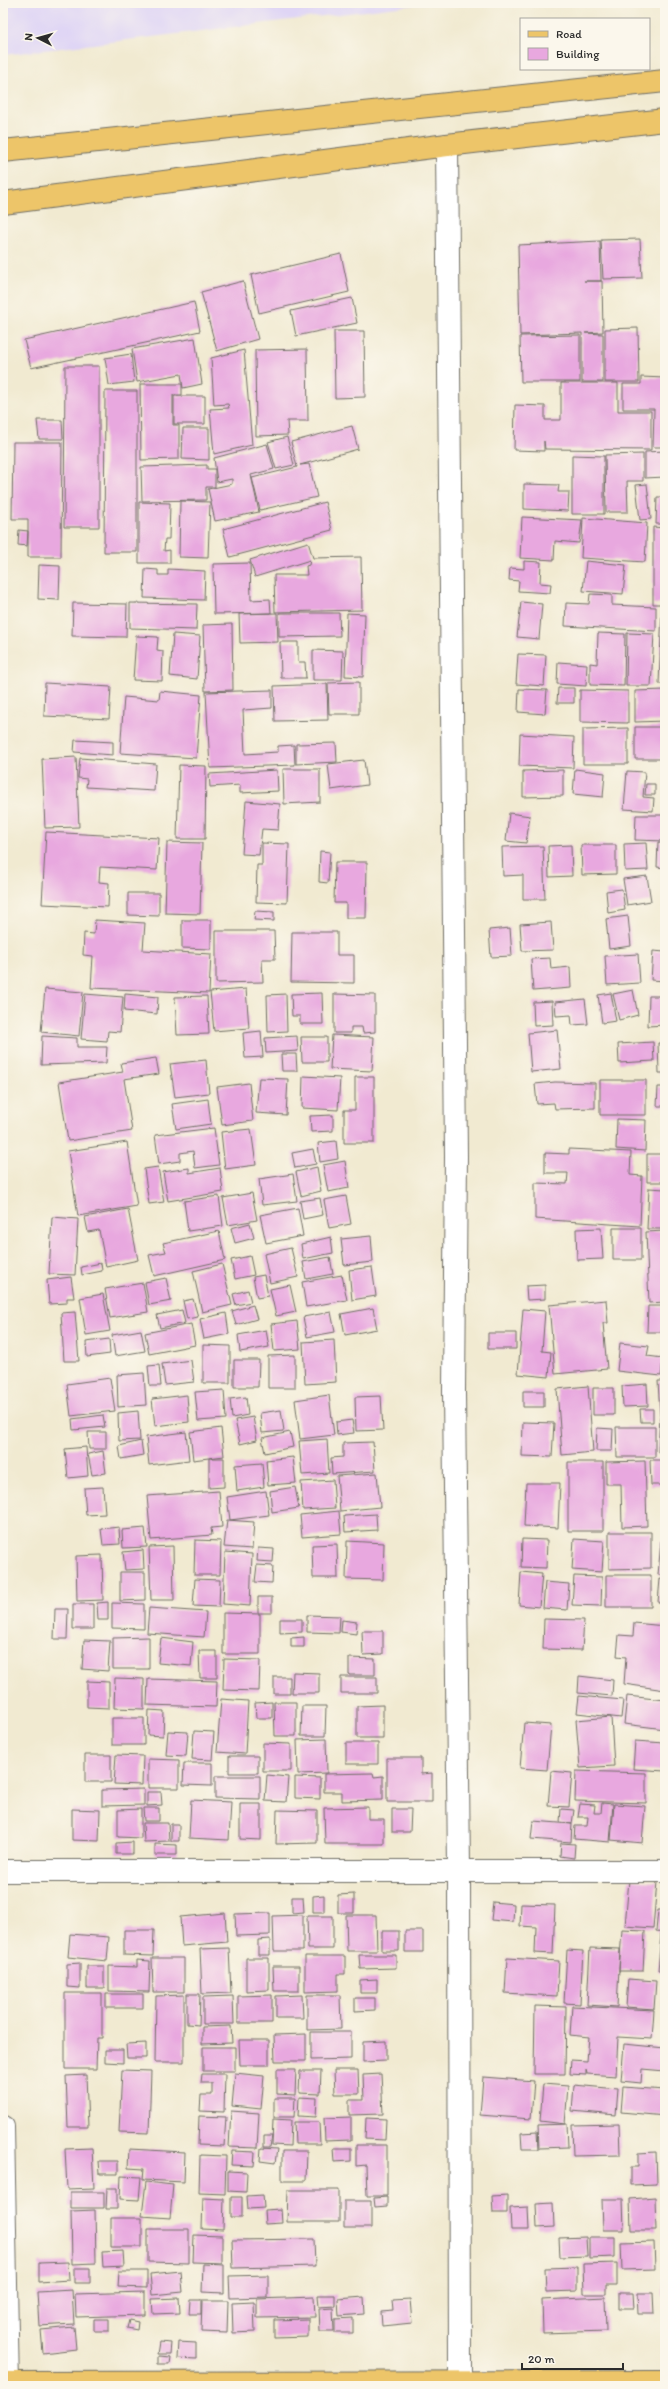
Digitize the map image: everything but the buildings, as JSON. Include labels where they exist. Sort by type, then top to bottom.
[{"type":"main road","points":[[3,151],[665,81]]},
{"type":"main road","points":[[3,203],[447,145],[665,120]]},
{"type":"main road","points":[[6,2384],[460,2384],[665,2382]]},
{"type":"street","points":[[447,145],[456,1116],[454,1391],[459,1870],[460,2384]]},
{"type":"street","points":[[3,1871],[665,1871]]},
{"type":"street","points":[[3,2127],[6,2384]]},
{"type":"shaded area","points":[[3,3],[431,3],[3,55]]}]
